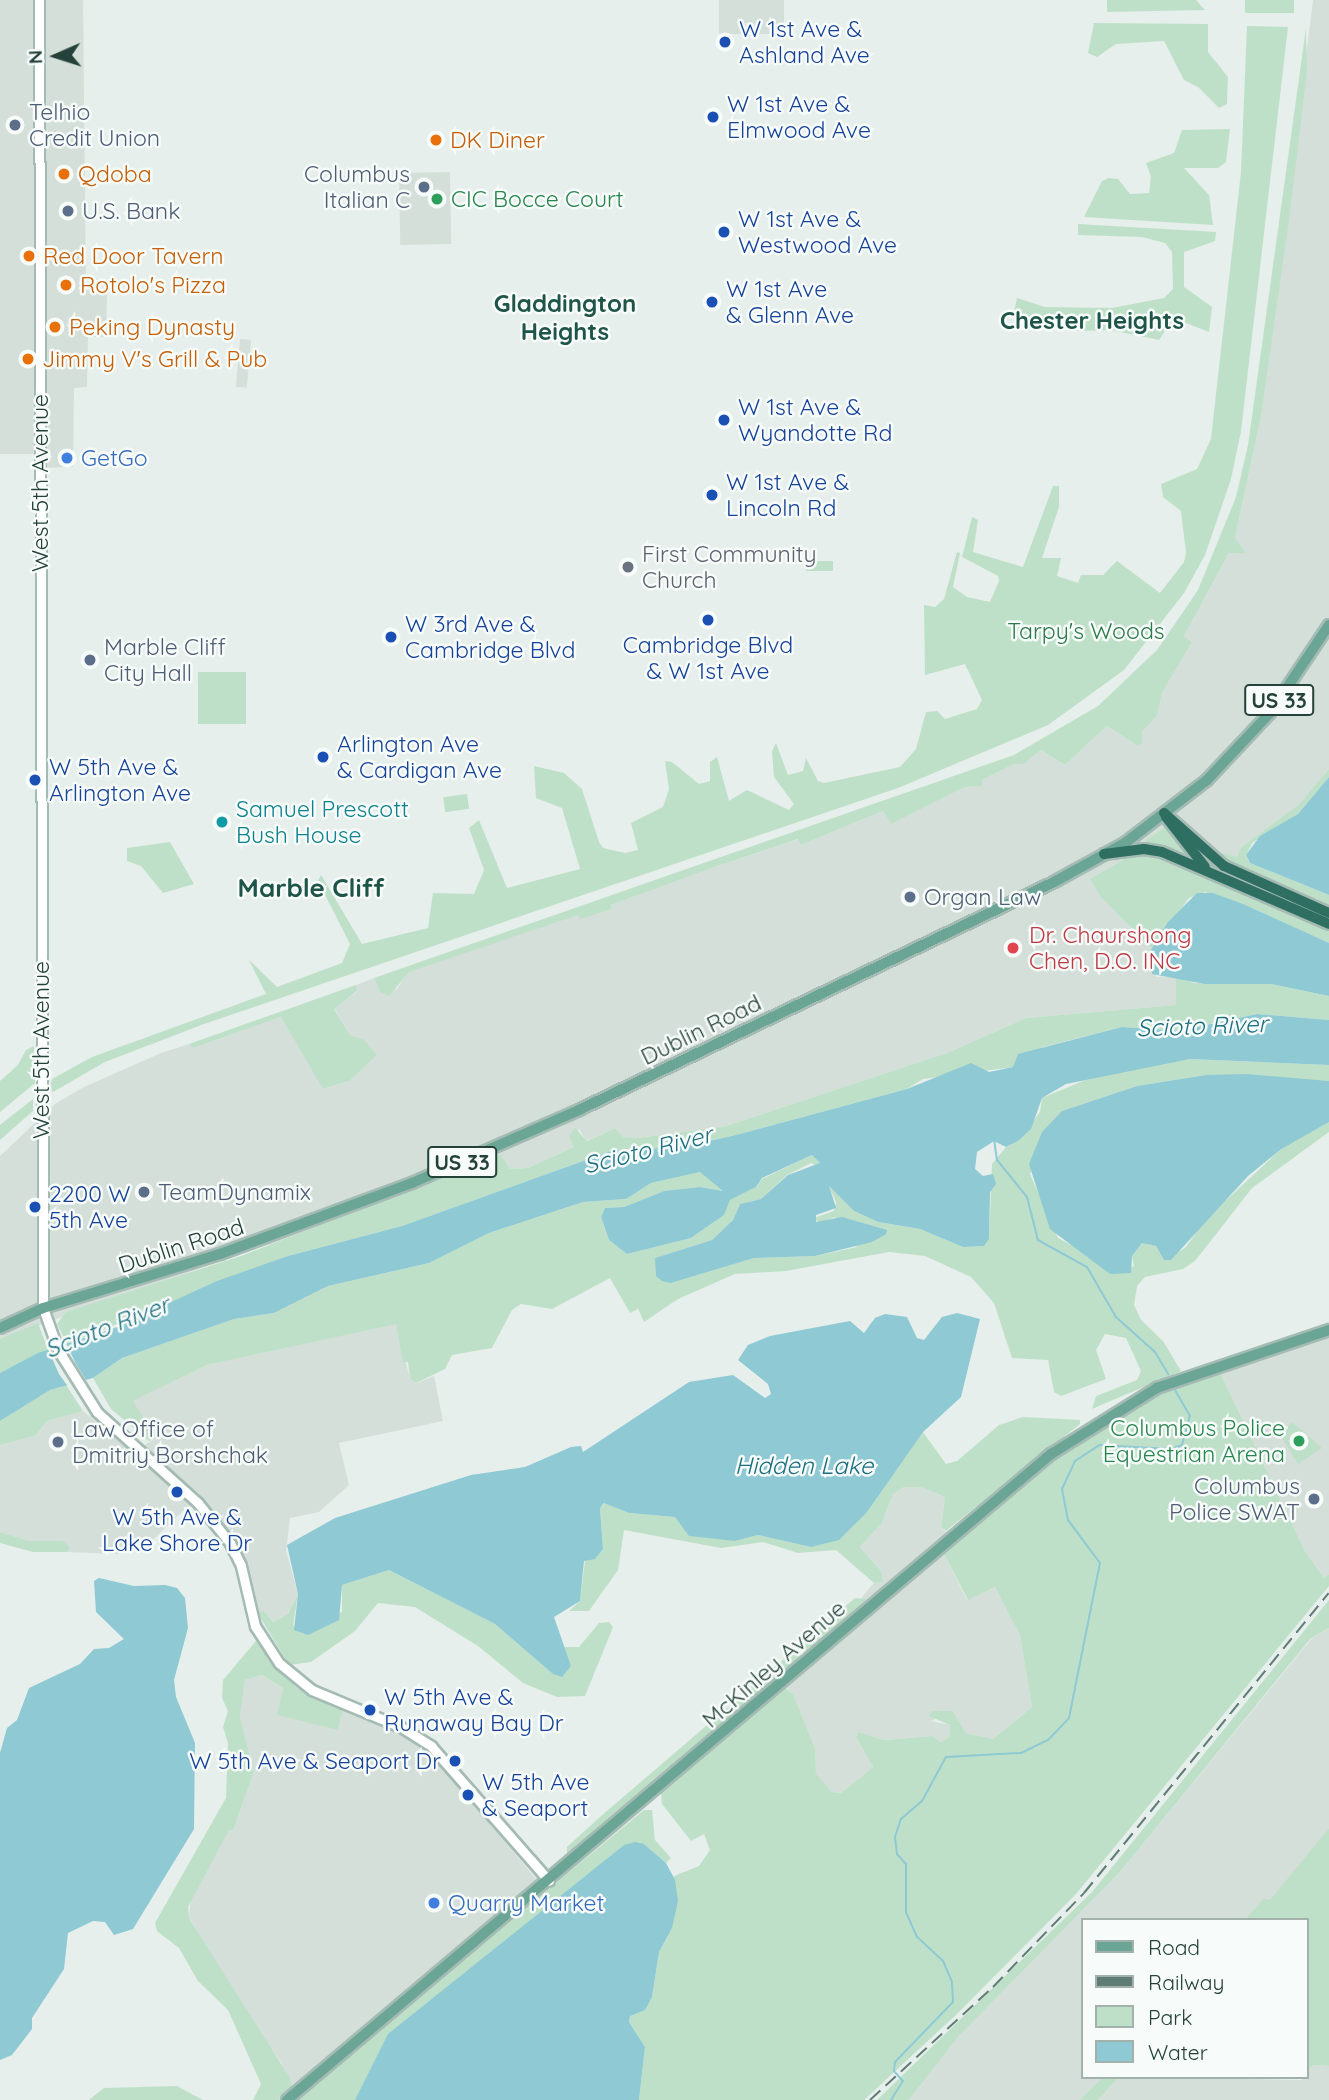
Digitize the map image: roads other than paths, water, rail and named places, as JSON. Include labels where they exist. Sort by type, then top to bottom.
[{"type":"highway","points":[[1164,813],[1195,858],[1215,876]]},
{"type":"highway","points":[[1164,813],[1224,866],[1329,913]]},
{"type":"highway","points":[[1104,855],[1152,850],[1329,924]]},
{"type":"main road","name":"West 5th Avenue","points":[[39,0],[43,1308],[51,1331],[92,1405],[216,1522],[237,1556],[255,1626],[287,1671],[320,1694],[401,1727],[431,1746],[549,1881]]},
{"type":"main road","name":"Dublin Road","points":[[0,1328],[43,1308],[289,1231],[466,1161],[859,976],[1104,855],[1206,780],[1255,730],[1329,625]]},
{"type":"main road","name":"McKinley Avenue","points":[[287,2100],[1066,1443],[1157,1388],[1329,1330]]},
{"type":"water","points":[[1329,777],[1329,895],[1250,863],[1246,855],[1260,836],[1298,814]]},
{"type":"water","points":[[1197,893],[1213,893],[1243,904],[1329,943],[1329,996],[1271,984],[1205,984],[1152,974],[1149,953],[1168,922]]},
{"type":"water","name":"Scioto River","points":[[1257,1014],[1329,1020],[1329,1065],[1190,1059],[1066,1084],[1042,1098],[1031,1129],[1018,1141],[1006,1147],[994,1141],[977,1152],[975,1169],[983,1176],[993,1174],[996,1184],[990,1192],[989,1239],[984,1246],[963,1247],[920,1229],[878,1222],[854,1211],[829,1186],[836,1208],[816,1215],[816,1222],[842,1217],[887,1230],[886,1234],[872,1242],[815,1256],[754,1258],[671,1283],[662,1281],[656,1276],[655,1258],[712,1240],[733,1220],[740,1204],[761,1199],[788,1175],[820,1163],[812,1155],[762,1178],[756,1187],[730,1200],[724,1215],[691,1238],[627,1254],[609,1240],[601,1217],[605,1208],[624,1207],[664,1191],[700,1187],[723,1191],[700,1172],[651,1183],[626,1199],[583,1202],[489,1233],[429,1263],[328,1286],[274,1313],[234,1319],[122,1358],[93,1378],[50,1390],[0,1421],[0,1373],[38,1353],[112,1329],[217,1281],[288,1256],[402,1226],[611,1151],[683,1147],[736,1135],[907,1089],[971,1063],[989,1072],[1013,1067],[1018,1054],[1122,1027],[1179,1031]]},
{"type":"water","points":[[1246,1074],[1329,1081],[1329,1122],[1280,1150],[1248,1176],[1171,1260],[1164,1260],[1156,1246],[1142,1243],[1132,1256],[1131,1273],[1110,1274],[1050,1229],[1029,1164],[1042,1132],[1062,1111],[1137,1086],[1206,1075]]},
{"type":"water","name":"Hidden Lake","points":[[957,1313],[980,1319],[961,1397],[923,1432],[867,1512],[839,1540],[811,1547],[758,1535],[735,1541],[689,1536],[675,1517],[629,1513],[604,1503],[600,1508],[603,1549],[595,1559],[584,1561],[580,1601],[554,1617],[571,1666],[562,1677],[553,1674],[495,1624],[389,1570],[342,1585],[339,1620],[308,1635],[294,1630],[298,1594],[287,1545],[335,1518],[471,1475],[525,1467],[571,1447],[581,1446],[583,1452],[689,1382],[733,1375],[765,1398],[771,1394],[768,1384],[738,1360],[748,1345],[770,1336],[850,1321],[864,1333],[875,1318],[885,1314],[907,1317],[917,1338],[924,1340],[942,1317]]},
{"type":"water","points":[[99,1578],[134,1586],[165,1585],[177,1588],[185,1598],[188,1628],[174,1680],[176,1697],[195,1743],[194,1829],[133,1929],[114,1935],[105,1922],[93,1921],[68,1933],[64,1969],[32,2018],[32,2029],[12,2055],[0,2060],[0,1753],[7,1728],[17,1720],[29,1688],[80,1664],[94,1649],[109,1648],[124,1639],[96,1612],[94,1581]]},
{"type":"water","points":[[635,1842],[644,1844],[666,1863],[675,1880],[678,1901],[672,1928],[659,1952],[652,1997],[645,2010],[630,2016],[629,2022],[645,2047],[639,2100],[355,2100],[388,2034],[624,1845]]},
{"type":"waterway","points":[[994,1139],[997,1160],[1027,1197],[1038,1240],[1087,1267],[1116,1317],[1155,1352],[1168,1374]]},
{"type":"waterway","points":[[891,2100],[903,2081],[894,2071],[895,2062],[953,2002],[952,1982],[943,1961],[917,1937],[906,1912],[906,1864],[897,1854],[895,1837],[901,1819],[922,1801],[946,1757],[1021,1753],[1048,1740],[1069,1718],[1100,1563],[1068,1520],[1062,1489],[1075,1461],[1100,1445],[1170,1449],[1182,1445],[1190,1416],[1175,1390]]},
{"type":"railway","points":[[870,2100],[993,1987],[1084,1893],[1329,1593]]},
{"type":"place","name":"W 1st Ave & Ashland Ave","points":[[725,42]]},
{"type":"place","name":"W 1st Ave & Elmwood Ave","points":[[713,117]]},
{"type":"place","name":"Telhio Credit Union","points":[[15,125]]},
{"type":"place","name":"DK Diner","points":[[436,140]]},
{"type":"place","name":"Qdoba","points":[[64,174]]},
{"type":"place","name":"Columbus Italian C","points":[[424,187]]},
{"type":"place","name":"CIC Bocce Court","points":[[437,199]]},
{"type":"place","name":"U.S. Bank","points":[[68,211]]},
{"type":"place","name":"W 1st Ave & Westwood Ave","points":[[724,232]]},
{"type":"place","name":"Red Door Tavern","points":[[29,256]]},
{"type":"place","name":"Rotolo's Pizza","points":[[66,285]]},
{"type":"place","name":"W 1st Ave & Glenn Ave","points":[[712,302]]},
{"type":"place","name":"Peking Dynasty","points":[[55,327]]},
{"type":"place","name":"Jimmy V's Grill & Pub","points":[[28,359]]},
{"type":"place","name":"W 1st Ave & Wyandotte Rd","points":[[724,420]]},
{"type":"place","name":"GetGo","points":[[67,458]]},
{"type":"place","name":"W 1st Ave & Lincoln Rd","points":[[712,495]]},
{"type":"place","name":"First Community Church","points":[[628,567]]},
{"type":"place","name":"Cambridge Blvd & W 1st Ave","points":[[708,620]]},
{"type":"place","name":"W 3rd Ave & Cambridge Blvd","points":[[391,637]]},
{"type":"place","name":"Marble Cliff City Hall","points":[[90,660]]},
{"type":"place","name":"Arlington Ave & Cardigan Ave","points":[[323,757]]},
{"type":"place","name":"W 5th Ave & Arlington Ave","points":[[35,780]]},
{"type":"place","name":"Samuel Prescott Bush House","points":[[222,822]]},
{"type":"place","name":"Organ Law","points":[[910,897]]},
{"type":"place","name":"Dr. Chaurshong Chen, D.O. INC","points":[[1013,948]]},
{"type":"place","name":"TeamDynamix","points":[[144,1192]]},
{"type":"place","name":"2200 W 5th Ave","points":[[35,1207]]},
{"type":"place","name":"Columbus Police Equestrian Arena","points":[[1299,1441]]},
{"type":"place","name":"Law Office of Dmitriy Borshchak","points":[[58,1442]]},
{"type":"place","name":"W 5th Ave & Lake Shore Dr","points":[[177,1492]]},
{"type":"place","name":"Columbus Police SWAT","points":[[1314,1499]]},
{"type":"place","name":"W 5th Ave & Runaway Bay Dr","points":[[370,1710]]},
{"type":"place","name":"W 5th Ave & Seaport Dr","points":[[455,1761]]},
{"type":"place","name":"W 5th Ave & Seaport","points":[[468,1795]]},
{"type":"place","name":"Quarry Market","points":[[434,1903]]},
{"type":"district","name":"Gladdington Heights","points":[[565,318]]},
{"type":"district","name":"Chester Heights","points":[[1092,321]]},
{"type":"district","name":"Marble Cliff","points":[[311,888]]},
{"type":"park label","name":"Tarpy's Woods","points":[[1086,631]]}]
